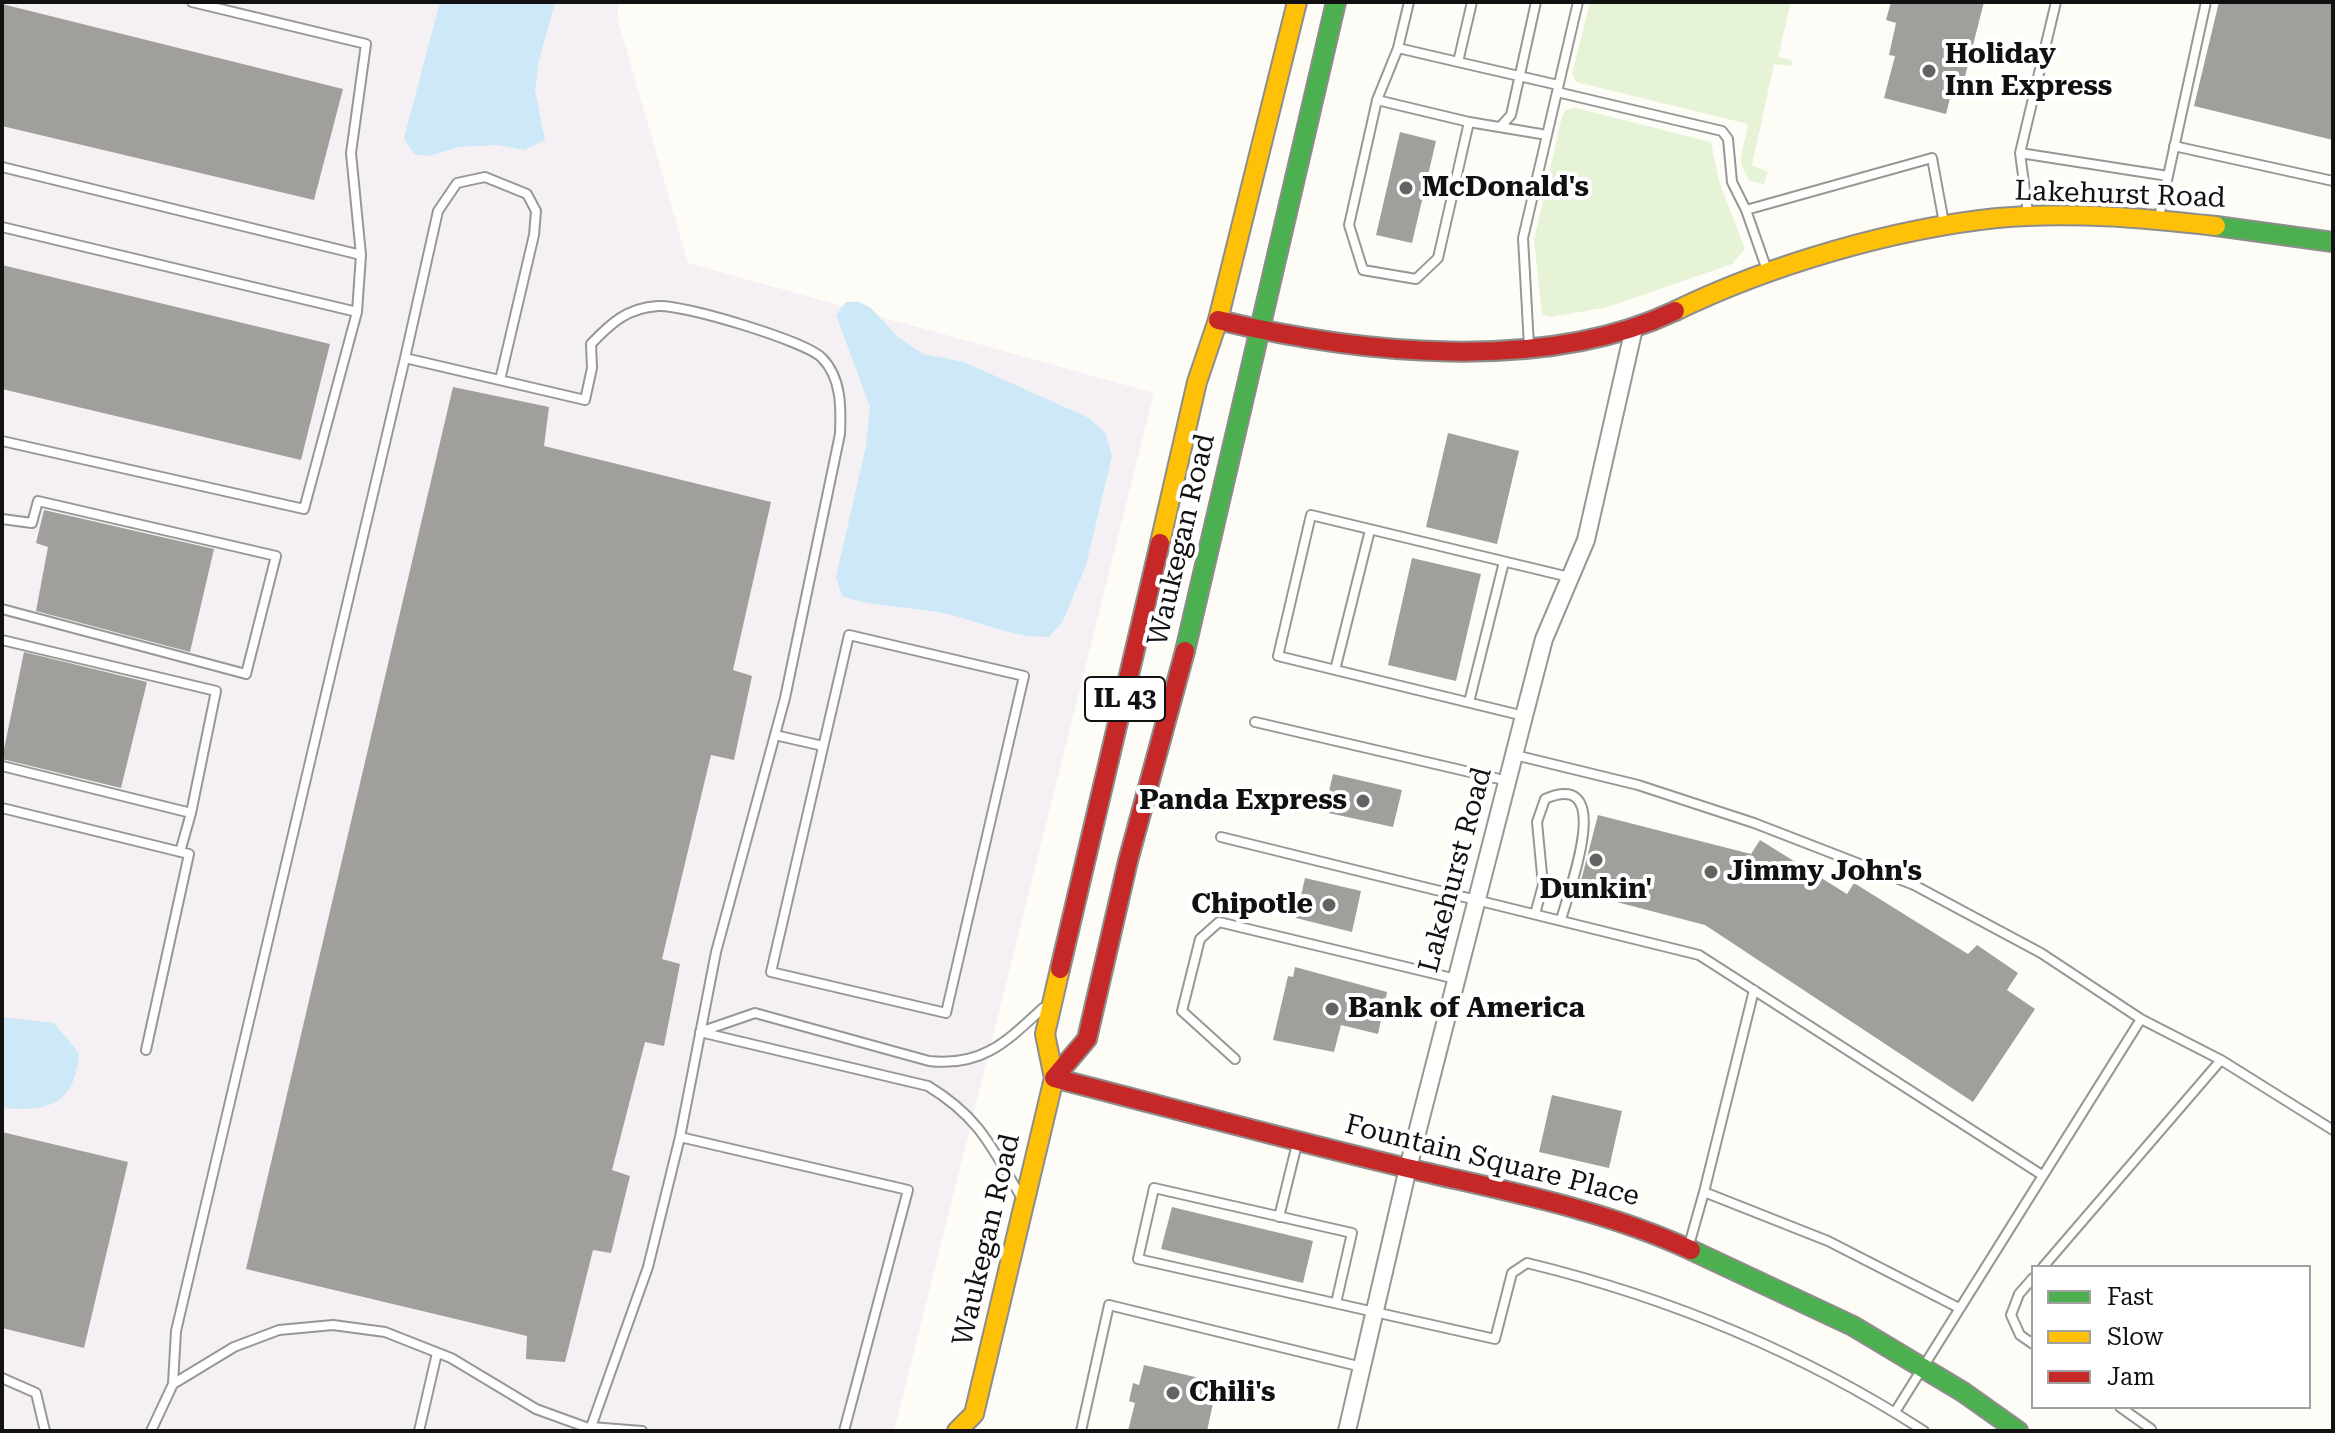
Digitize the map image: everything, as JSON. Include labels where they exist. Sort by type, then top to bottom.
[{"type":"main road","name":"Waukegan Road","points":[[957,1431],[977,1423],[1054,1078],[1045,1034],[1052,999],[1092,845],[1197,382],[1218,320],[1297,2]]},
{"type":"main road","name":"Waukegan Road","points":[[1054,1078],[1087,1039],[1128,861],[1181,667],[1336,2]]},
{"type":"main road","name":"Lakehurst Road","points":[[1218,320],[1343,347],[1432,352],[1529,347],[1634,328],[1712,294],[1874,239],[1944,226],[2028,215],[2215,224],[2331,239]]},
{"type":"main road","name":"Fountain Square Place","points":[[1054,1078],[1408,1168],[1530,1194],[1645,1229],[1853,1326],[2018,1431]]},
{"type":"street","name":"Lakehurst Road","points":[[1347,1431],[1408,1168],[1544,639],[1586,540],[1634,328]]},
{"type":"lane","points":[[2,441],[304,509],[357,312],[361,255],[351,153],[366,44],[192,2]]},
{"type":"lane","points":[[1409,2],[1398,48],[1377,100],[1349,225],[1363,270],[1416,279],[1438,258],[1469,122]]},
{"type":"lane","points":[[1458,62],[1472,2]]},
{"type":"lane","points":[[1501,126],[1511,115],[1536,2]]},
{"type":"lane","points":[[1529,347],[1523,238],[1578,2]]},
{"type":"lane","points":[[2028,215],[2020,153],[2056,2]]},
{"type":"lane","points":[[2158,222],[2206,2]]},
{"type":"lane","points":[[1398,48],[1520,76],[1722,131],[1728,139],[1732,182],[1746,210],[1768,275]]},
{"type":"lane","points":[[1377,100],[1469,122],[1547,135]]},
{"type":"lane","points":[[2174,146],[2333,181]]},
{"type":"lane","points":[[2020,153],[2168,176]]},
{"type":"lane","points":[[1746,210],[1932,158],[1944,226]]},
{"type":"lane","points":[[2,167],[361,255]]},
{"type":"lane","points":[[151,1431],[173,1384],[176,1331],[438,211],[457,183],[485,177],[527,194],[536,211],[534,235],[500,380]]},
{"type":"lane","points":[[2,227],[357,312]]},
{"type":"lane","points":[[405,358],[585,400],[592,368],[591,344],[619,315],[660,305],[773,334],[822,358],[842,396],[840,434],[775,735],[716,952],[680,1137],[648,1267],[591,1429]]},
{"type":"lane","points":[[2,519],[32,523],[38,501],[276,556],[246,674],[2,609]]},
{"type":"lane","points":[[1524,716],[1278,656],[1311,515],[1569,577]]},
{"type":"lane","points":[[1335,670],[1370,530]]},
{"type":"lane","points":[[1469,702],[1504,562]]},
{"type":"lane","points":[[849,635],[1024,676],[946,1013],[771,972],[823,746],[849,635]]},
{"type":"lane","points":[[2,640],[216,691],[180,852]]},
{"type":"lane","points":[[1255,722],[1509,781]]},
{"type":"lane","points":[[775,735],[823,746]]},
{"type":"lane","points":[[1515,755],[1667,795],[1754,823],[1914,885],[2041,953],[2141,1019],[2221,1060],[2333,1130]]},
{"type":"lane","points":[[2,766],[191,813]]},
{"type":"lane","points":[[1535,914],[1543,885],[1537,822],[1545,799],[1560,792],[1576,797],[1584,806],[1586,825],[1561,920]]},
{"type":"lane","points":[[2,808],[189,854],[146,1050]]},
{"type":"lane","points":[[1221,837],[1699,955],[2042,1175]]},
{"type":"lane","points":[[1235,1059],[1182,1011],[1200,939],[1219,922],[1457,979]]},
{"type":"lane","points":[[1687,1250],[1754,990]]},
{"type":"lane","points":[[700,1032],[755,1013],[929,1061],[954,1064],[998,1049],[1052,999]]},
{"type":"lane","points":[[1895,1412],[2141,1019]]},
{"type":"lane","points":[[700,1032],[928,1086],[958,1104],[983,1131],[1025,1203]]},
{"type":"lane","points":[[2045,1265],[2221,1060]]},
{"type":"lane","points":[[680,1137],[908,1190],[844,1431]]},
{"type":"lane","points":[[1279,1217],[1298,1140]]},
{"type":"lane","points":[[1336,1303],[1352,1233],[1154,1188],[1138,1259],[1495,1339],[1512,1273],[1527,1263],[1599,1281],[1707,1319],[1859,1390],[1924,1431]]},
{"type":"lane","points":[[1704,1192],[1828,1241],[1959,1308]]},
{"type":"lane","points":[[2031,1280],[2019,1294],[2011,1315],[2020,1335],[2031,1343]]},
{"type":"lane","points":[[1081,1431],[1109,1305],[1362,1367]]},
{"type":"lane","points":[[173,1384],[234,1347],[279,1330],[333,1325],[385,1332],[437,1353],[536,1409],[591,1429],[642,1431]]},
{"type":"lane","points":[[419,1431],[437,1353]]},
{"type":"lane","points":[[2,1378],[36,1393],[45,1431]]},
{"type":"lane","points":[[2123,1409],[2151,1430]]},
{"type":"shaded area","points":[[2,2],[619,2],[617,17],[688,263],[1154,393],[894,1431],[2,1431]]},
{"type":"green space","points":[[1590,2],[1791,2],[1778,57],[1791,60],[1793,66],[1774,64],[1752,165],[1768,172],[1764,184],[1749,181],[1740,162],[1748,124],[1576,82],[1572,74]]},
{"type":"green space","points":[[1576,108],[1711,142],[1719,181],[1745,249],[1732,264],[1608,307],[1551,317],[1542,315],[1534,240],[1562,116],[1566,110]]},
{"type":"water","points":[[440,2],[555,2],[539,60],[535,90],[545,140],[524,150],[498,145],[458,147],[429,156],[414,154],[404,138]]},
{"type":"water","points":[[846,302],[859,302],[871,308],[898,337],[923,354],[964,362],[1089,418],[1106,434],[1112,456],[1086,565],[1063,621],[1049,637],[1023,635],[947,614],[868,603],[842,596],[836,577],[866,446],[870,407],[836,315]]},
{"type":"water","points":[[2,1017],[54,1023],[79,1053],[72,1084],[56,1102],[33,1108],[2,1108]]},
{"type":"building","name":"Holiday Inn Express","points":[[1891,2],[1984,2],[1962,88],[1953,86],[1946,114],[1884,98],[1895,56],[1889,55],[1896,23],[1886,20]]},
{"type":"building","points":[[2219,2],[2333,2],[2333,140],[2194,106]]},
{"type":"building","points":[[2,4],[343,89],[314,200],[2,126]]},
{"type":"building","name":"McDonald's","points":[[1400,132],[1436,141],[1412,243],[1376,235]]},
{"type":"building","points":[[2,265],[330,344],[301,460],[2,389]]},
{"type":"building","points":[[453,387],[549,407],[544,446],[771,502],[733,670],[752,676],[734,760],[711,755],[662,959],[680,964],[664,1046],[645,1042],[612,1170],[630,1176],[611,1253],[593,1250],[565,1362],[526,1359],[527,1336],[246,1269]]},
{"type":"building","points":[[1448,433],[1519,451],[1497,544],[1426,527]]},
{"type":"building","points":[[44,510],[214,549],[190,652],[36,611],[48,547],[36,543]]},
{"type":"building","points":[[1412,558],[1481,574],[1456,681],[1388,665]]},
{"type":"building","points":[[24,652],[147,682],[121,788],[2,759]]},
{"type":"building","name":"Panda Express","points":[[1333,774],[1402,790],[1393,827],[1324,812]]},
{"type":"building","points":[[1598,815],[1751,854],[1760,840],[1847,894],[1854,883],[1968,954],[1977,945],[2018,973],[2007,990],[2035,1009],[1973,1102],[1705,925],[1578,892]]},
{"type":"building","name":"Chipotle","points":[[1305,878],[1361,891],[1352,932],[1296,918]]},
{"type":"building","name":"Bank of America","points":[[1295,967],[1387,992],[1378,1034],[1341,1025],[1334,1052],[1273,1040],[1288,976],[1293,977]]},
{"type":"building","points":[[1552,1095],[1622,1111],[1609,1168],[1539,1152]]},
{"type":"building","points":[[2,1132],[128,1162],[84,1348],[2,1328]]},
{"type":"building","points":[[1172,1207],[1313,1241],[1303,1283],[1161,1249]]},
{"type":"building","name":"Chili's","points":[[1144,1365],[1208,1380],[1208,1383],[1217,1385],[1207,1431],[1128,1431],[1135,1403],[1129,1401],[1133,1383],[1139,1385]]},
{"type":"traffic: fast","points":[[1185,651],[1336,2]]},
{"type":"traffic: fast","points":[[2216,226],[2333,242]]},
{"type":"traffic: fast","points":[[1691,1250],[1853,1326],[1963,1392],[2018,1431]]},
{"type":"traffic: slow","points":[[1160,543],[1197,382],[1218,320],[1297,2]]},
{"type":"traffic: slow","points":[[1675,311],[1751,279],[1832,251],[1957,223],[2024,216],[2079,215],[2216,226]]},
{"type":"traffic: slow","points":[[957,1431],[974,1414],[1054,1078],[1045,1034],[1060,969]]},
{"type":"traffic: jam","points":[[1218,320],[1329,341],[1449,352],[1567,344],[1623,331],[1675,311]]},
{"type":"traffic: jam","points":[[1060,969],[1160,543]]},
{"type":"traffic: jam","points":[[1054,1078],[1087,1039],[1128,861],[1185,651]]},
{"type":"traffic: jam","points":[[1054,1078],[1551,1202],[1622,1223],[1691,1250]]},
{"type":"place","name":"Holiday Inn Express","points":[[1929,71]]},
{"type":"place","name":"McDonald's","points":[[1406,188]]},
{"type":"place","name":"Panda Express","points":[[1363,801]]},
{"type":"place","name":"Dunkin'","points":[[1596,860]]},
{"type":"place","name":"Jimmy John's","points":[[1711,872]]},
{"type":"place","name":"Chipotle","points":[[1329,905]]},
{"type":"place","name":"Bank of America","points":[[1332,1009]]},
{"type":"place","name":"Chili's","points":[[1173,1393]]}]
